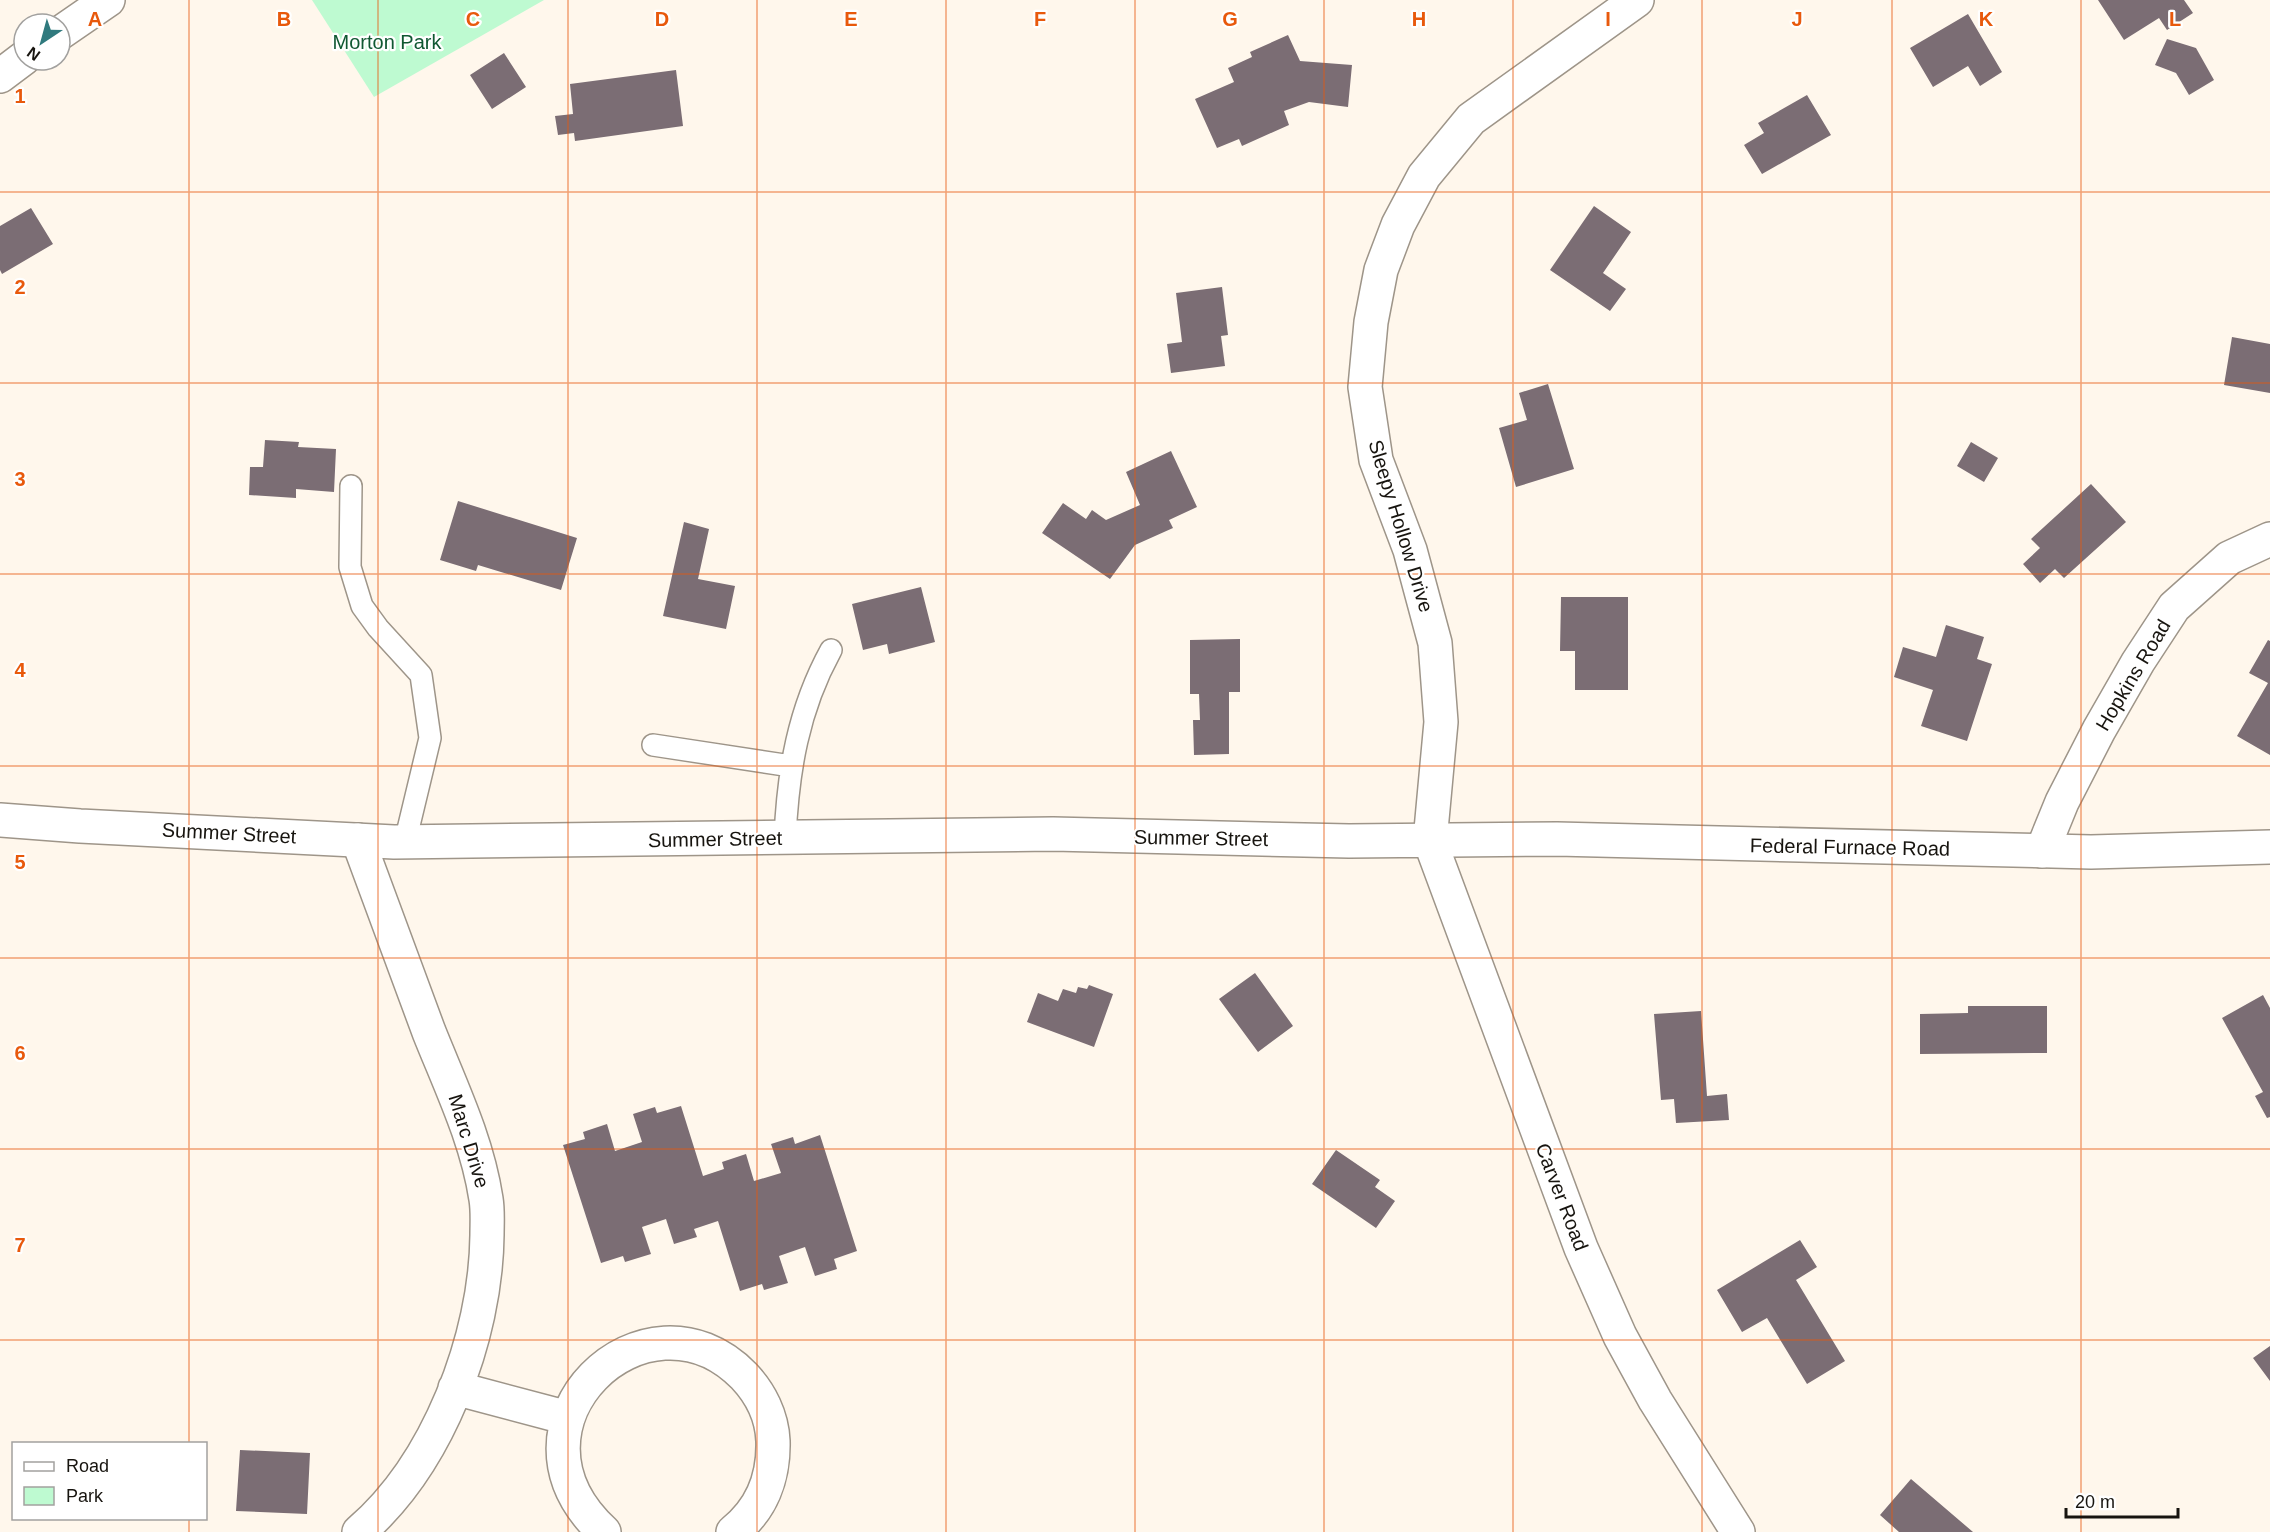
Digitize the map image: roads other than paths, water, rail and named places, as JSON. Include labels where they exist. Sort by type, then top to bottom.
[{"type":"street","points":[[72,25],[108,0]]},
{"type":"street","name":"Sleepy Hollow Drive","points":[[1430,840],[1441,722],[1435,643],[1410,550],[1376,460],[1365,387],[1371,322],[1381,270],[1398,225],[1424,176],[1471,119],[1637,0]]},
{"type":"street","name":"Hopkins Road","points":[[2042,851],[2062,802],[2099,730],[2138,662],[2174,607],[2229,558],[2270,539]]},
{"type":"street","name":"Summer Street","points":[[0,820],[405,842],[1053,834],[1349,841],[1430,840]]},
{"type":"street","name":"Federal Furnace Road","points":[[1430,840],[1557,839],[2042,851],[2270,847]]},
{"type":"street","name":"Marc Drive","points":[[358,840],[429,1032],[474,1144],[487,1201],[486,1257],[478,1313],[455,1388],[431,1440],[402,1487],[359,1532]]},
{"type":"street","name":"Carver Road","points":[[1430,840],[1581,1248],[1611,1316],[1655,1400],[1738,1532]]},
{"type":"street","points":[[604,1532],[589,1518],[568,1481],[563,1460],[563,1438],[568,1418],[578,1394],[594,1374],[614,1358],[638,1348],[664,1343],[689,1346],[714,1354],[736,1368],[754,1386],[766,1409],[773,1434],[774,1460],[768,1485],[756,1508],[733,1532]]},
{"type":"street","points":[[455,1388],[568,1418]]},
{"type":"lane","points":[[351,486],[350,567],[363,606],[378,628],[421,675],[423,686],[430,738],[405,842]]},
{"type":"lane","points":[[785,838],[786,796],[803,715],[812,688],[831,650]]},
{"type":"lane","points":[[653,745],[791,766]]},
{"type":"park label","name":"Morton Park","points":[[387,42]]}]
